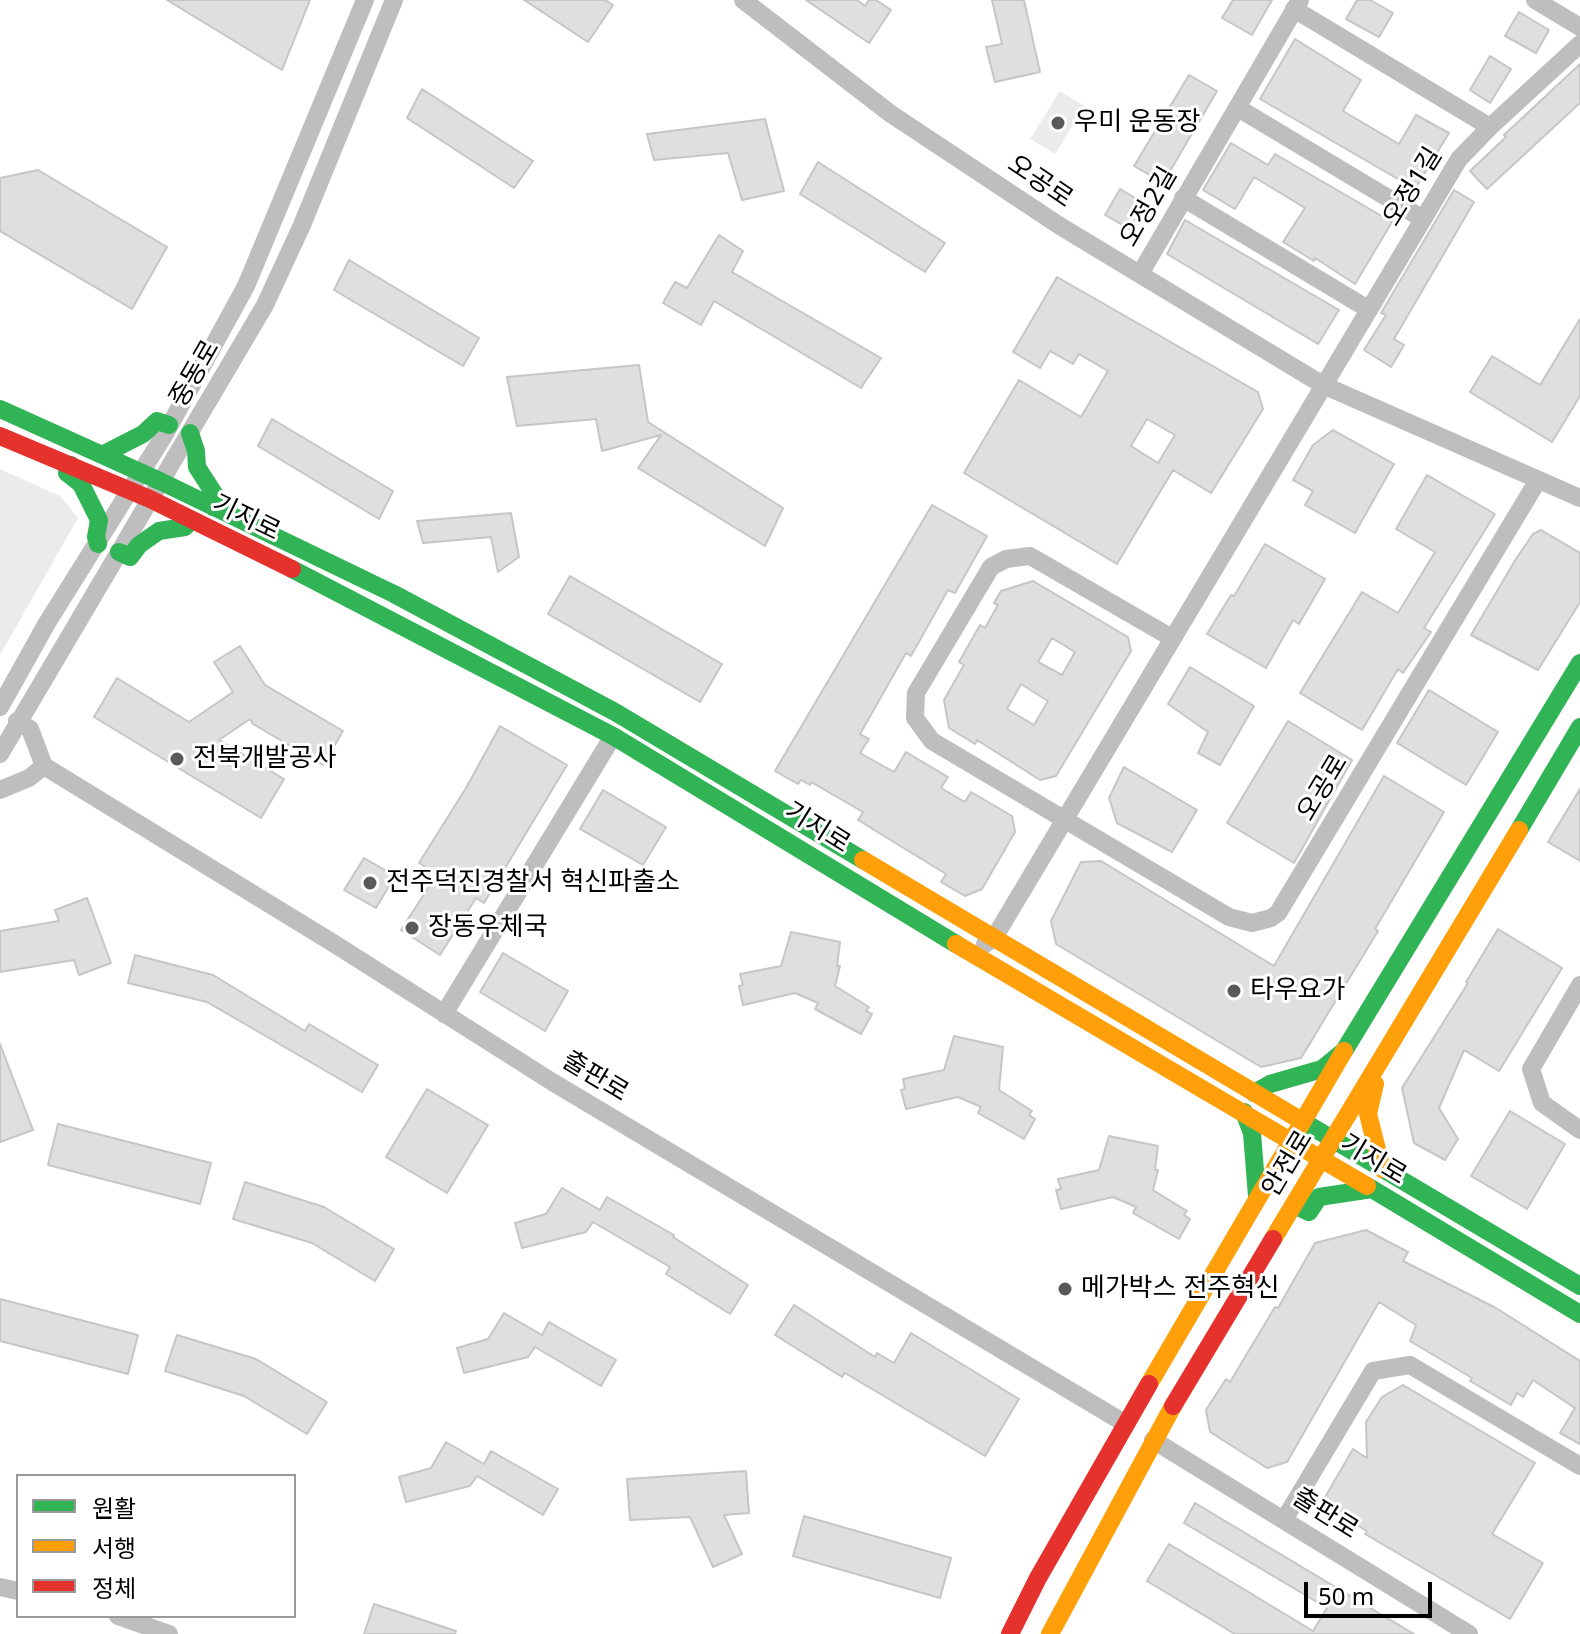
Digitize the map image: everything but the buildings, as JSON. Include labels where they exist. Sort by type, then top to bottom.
[{"type":"street","name":"중동로","points":[[0,707],[47,623],[131,491],[246,286],[365,0]]},
{"type":"street","name":"중동로","points":[[0,754],[265,305],[302,225],[394,0]]},
{"type":"street","name":"오공로","points":[[743,0],[891,114],[1085,242],[1323,385],[1580,498]]},
{"type":"street","points":[[1535,0],[1580,27]]},
{"type":"street","points":[[1297,5],[1490,127]]},
{"type":"street","name":"오정2길","points":[[1140,274],[1297,5]]},
{"type":"street","name":"오정1길","points":[[1323,385],[1459,159],[1580,44]]},
{"type":"street","points":[[1238,108],[1423,219]]},
{"type":"street","points":[[1183,198],[1368,309]]},
{"type":"street","points":[[971,953],[994,938],[1323,385]]},
{"type":"street","name":"기지로","points":[[0,409],[141,472],[394,594],[615,712],[1580,1286]]},
{"type":"street","points":[[102,455],[143,434],[157,421],[169,425]]},
{"type":"street","points":[[190,433],[197,467],[215,495],[213,507]]},
{"type":"street","name":"기지로","points":[[0,436],[150,499],[351,599],[613,736],[971,953],[1244,1112],[1580,1314]]},
{"type":"street","points":[[71,465],[67,473],[81,484],[99,520],[98,544]]},
{"type":"street","name":"오공로","points":[[1172,638],[1030,556],[1006,559],[991,567],[916,693],[915,718],[932,741],[1229,917],[1252,923],[1271,918],[1278,913],[1375,754],[1538,480]]},
{"type":"street","points":[[119,552],[130,557],[139,545],[159,531],[185,527],[192,520]]},
{"type":"street","name":"안전로","points":[[1010,1634],[1038,1578],[1301,1120],[1580,663]]},
{"type":"street","points":[[0,790],[29,778],[44,766],[30,729],[17,721]]},
{"type":"street","name":"안전로","points":[[1050,1634],[1153,1440],[1580,727]]},
{"type":"street","points":[[444,1014],[613,736]]},
{"type":"street","name":"출판로","points":[[44,766],[554,1083],[1126,1424]]},
{"type":"street","points":[[1580,985],[1531,1069],[1542,1103],[1580,1130]]},
{"type":"street","points":[[1254,1093],[1270,1084],[1322,1069],[1344,1051]]},
{"type":"street","points":[[1379,1065],[1368,1114],[1382,1169]]},
{"type":"street","points":[[1244,1112],[1252,1133],[1257,1196]]},
{"type":"street","points":[[1293,1205],[1309,1212],[1319,1197],[1372,1189]]},
{"type":"street","points":[[1284,1520],[1373,1371],[1410,1365],[1580,1466]]},
{"type":"street","name":"출판로","points":[[1153,1440],[1469,1634]]},
{"type":"street","points":[[124,1618],[169,1634]]},
{"type":"shaded area","name":"우미 운동장","points":[[1060,91],[1085,106],[1055,154],[1030,139]]},
{"type":"shaded area","points":[[0,469],[60,496],[78,518],[0,655]]},
{"type":"traffic: fast","points":[[0,409],[162,482],[394,594],[615,712],[863,860]]},
{"type":"traffic: fast","points":[[102,455],[143,434],[157,421],[169,425]]},
{"type":"traffic: fast","points":[[190,433],[197,467],[215,495],[213,507]]},
{"type":"traffic: fast","points":[[71,465],[67,473],[81,484],[99,520],[98,544]]},
{"type":"traffic: fast","points":[[119,552],[130,557],[139,545],[159,531],[185,527],[192,520]]},
{"type":"traffic: fast","points":[[292,569],[613,736],[956,944]]},
{"type":"traffic: fast","points":[[1254,1093],[1270,1084],[1322,1069],[1344,1051],[1580,663]]},
{"type":"traffic: fast","points":[[1519,830],[1580,727]]},
{"type":"traffic: fast","points":[[1244,1112],[1252,1133],[1257,1196]]},
{"type":"traffic: fast","points":[[1302,1121],[1580,1286]]},
{"type":"traffic: fast","points":[[1367,1186],[1580,1314]]},
{"type":"traffic: fast","points":[[1296,1206],[1309,1212],[1319,1197],[1372,1189]]},
{"type":"traffic: slow","points":[[1273,1239],[1519,830]]},
{"type":"traffic: slow","points":[[863,860],[1302,1121]]},
{"type":"traffic: slow","points":[[956,944],[1367,1186]]},
{"type":"traffic: slow","points":[[1149,1384],[1344,1051]]},
{"type":"traffic: slow","points":[[1375,1084],[1368,1114],[1382,1169]]},
{"type":"traffic: slow","points":[[1050,1634],[1173,1406]]},
{"type":"traffic: jam","points":[[0,436],[150,499],[292,569]]},
{"type":"traffic: jam","points":[[1173,1406],[1273,1239]]},
{"type":"traffic: jam","points":[[1010,1634],[1038,1578],[1149,1384]]},
{"type":"place","name":"우미 운동장","points":[[1058,123]]},
{"type":"place","name":"전북개발공사","points":[[177,759]]},
{"type":"place","name":"전주덕진경찰서 혁신파출소","points":[[370,883]]},
{"type":"place","name":"장동우체국","points":[[412,928]]},
{"type":"place","name":"타우요가","points":[[1234,991]]},
{"type":"place","name":"메가박스 전주혁신","points":[[1065,1289]]}]
